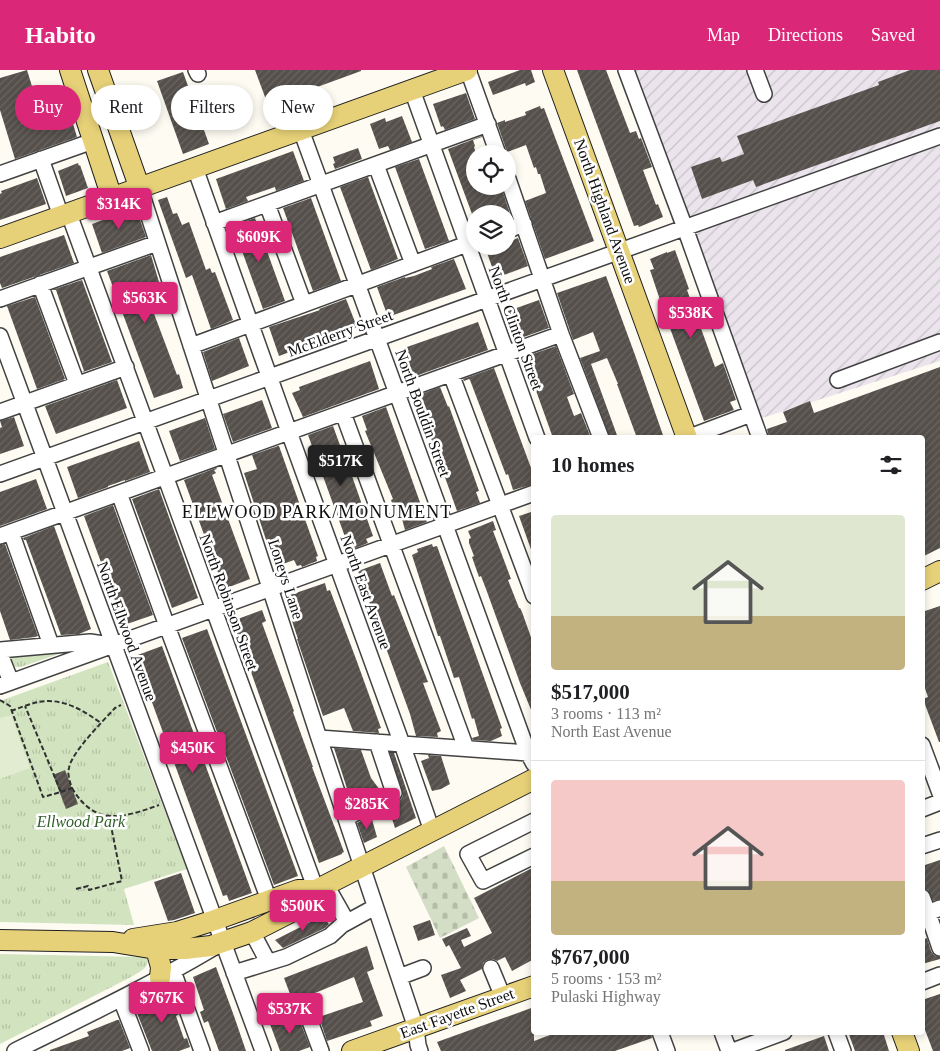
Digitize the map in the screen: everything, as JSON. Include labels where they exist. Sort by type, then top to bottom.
[{"type":"main road","points":[[70,70],[112,198]]},
{"type":"main road","points":[[98,70],[140,188]]},
{"type":"main road","points":[[333,118],[467,70]]},
{"type":"main road","name":"North Highland Avenue","points":[[553,70],[686,435]]},
{"type":"main road","points":[[0,238],[301,130]]},
{"type":"main road","points":[[925,578],[940,571]]},
{"type":"main road","points":[[113,942],[156,950],[196,948],[211,946],[252,932],[305,905],[321,888],[531,781]]},
{"type":"main road","points":[[0,940],[113,942],[155,936],[177,932],[215,920],[298,890],[321,888]]},
{"type":"main road","points":[[223,942],[232,926],[262,912],[269,900]]},
{"type":"main road","points":[[156,950],[161,967],[167,975]]},
{"type":"main road","name":"East Fayette Street","points":[[357,1050],[531,987]]},
{"type":"main road","points":[[903,1035],[909,1051]]},
{"type":"street","points":[[467,70],[495,145]]},
{"type":"street","points":[[626,70],[688,226],[759,435]]},
{"type":"street","points":[[755,70],[764,94]]},
{"type":"street","name":"North Clinton Street","points":[[412,90],[466,230]]},
{"type":"street","points":[[214,223],[488,124]]},
{"type":"street","name":"North Bouldin Street","points":[[301,130],[531,759]]},
{"type":"street","name":"McElderry Street","points":[[0,474],[940,136]]},
{"type":"street","points":[[0,174],[93,141]]},
{"type":"street","name":"North Robinson Street","points":[[41,159],[89,267],[213,609],[321,888],[347,922]]},
{"type":"street","points":[[376,165],[413,264]]},
{"type":"street","name":"North East Avenue","points":[[195,168],[432,831]]},
{"type":"street","name":"Loneys Lane","points":[[140,188],[362,867]]},
{"type":"street","points":[[514,195],[561,334],[600,435]]},
{"type":"street","points":[[267,204],[304,304]]},
{"type":"street","points":[[516,227],[524,224]]},
{"type":"street","points":[[0,299],[157,243]]},
{"type":"street","points":[[191,346],[466,245]]},
{"type":"street","name":"North Clinton Street","points":[[474,255],[487,299],[536,435]]},
{"type":"street","points":[[40,284],[77,384]]},
{"type":"street","points":[[51,645],[5,534],[561,334]]},
{"type":"street","name":"North Ellwood Avenue","points":[[0,336],[263,1051]]},
{"type":"street","points":[[838,380],[940,342]]},
{"type":"street","points":[[0,412],[126,367]]},
{"type":"street","points":[[451,374],[531,588]]},
{"type":"street","points":[[343,413],[466,748]]},
{"type":"street","points":[[695,435],[751,414]]},
{"type":"street","points":[[120,493],[167,626],[269,900]]},
{"type":"street","points":[[0,654],[6,684],[531,494]]},
{"type":"street","points":[[0,650],[90,642],[114,645]]},
{"type":"street","points":[[319,738],[466,748],[531,759]]},
{"type":"street","points":[[346,818],[394,793],[377,742]]},
{"type":"street","points":[[925,753],[940,793]]},
{"type":"street","points":[[925,808],[940,802]]},
{"type":"street","points":[[531,822],[468,854],[483,881],[531,857]]},
{"type":"street","points":[[925,845],[940,840]]},
{"type":"street","points":[[362,867],[416,1028],[420,1051]]},
{"type":"street","points":[[925,900],[934,911],[940,948]]},
{"type":"street","points":[[234,973],[286,957],[330,936],[342,925],[375,907]]},
{"type":"street","points":[[252,932],[268,962]]},
{"type":"street","points":[[15,1051],[167,975],[223,942]]},
{"type":"street","points":[[399,977],[423,968]]},
{"type":"street","points":[[492,968],[503,996]]},
{"type":"street","points":[[167,975],[202,1051]]},
{"type":"street","points":[[925,981],[940,975]]},
{"type":"street","points":[[121,999],[141,1051]]},
{"type":"street","points":[[308,1016],[321,1051]]},
{"type":"street","points":[[661,1035],[667,1051]]},
{"type":"street","points":[[723,1035],[729,1051]]},
{"type":"street","points":[[733,1051],[776,1035]]},
{"type":"street","points":[[837,1035],[842,1051]]},
{"type":"path","points":[[0,700],[10,706],[43,797],[72,788]]},
{"type":"path","points":[[134,700],[115,708],[101,723],[74,755],[68,774],[72,788],[78,798],[90,810],[109,816],[126,816],[158,805]]},
{"type":"path","points":[[12,711],[36,702],[54,701],[84,711],[101,723]]},
{"type":"path","points":[[25,706],[61,792]]},
{"type":"path","points":[[76,890],[88,886],[89,890],[122,881],[109,816]]},
{"type":"shaded area","points":[[632,70],[940,70],[940,361],[756,420]]},
{"type":"green space","points":[[79,647],[21,667],[15,667],[9,656]]},
{"type":"green space","name":"Ellwood Park","points":[[108,662],[187,869],[124,889],[134,925],[0,922],[0,701]]},
{"type":"green space","points":[[11,715],[30,768],[0,779],[0,718]]},
{"type":"green space","points":[[444,846],[479,918],[440,938],[406,867]]},
{"type":"green space","points":[[0,954],[143,957],[148,959],[148,962],[141,971],[133,976],[0,1044]]},
{"type":"building","points":[[27,70],[32,85],[15,85],[15,130],[75,130],[77,137],[15,159],[0,110],[0,78]]},
{"type":"building","points":[[255,70],[361,70],[323,85],[263,85],[263,92]]},
{"type":"building","points":[[520,70],[531,70],[535,82],[526,86],[525,83],[493,95],[488,82]]},
{"type":"building","points":[[577,70],[606,70],[630,133],[636,131],[639,139],[641,138],[652,167],[643,170],[656,205],[658,204],[663,217],[639,227],[638,225],[634,226]]},
{"type":"building","points":[[910,70],[940,70],[940,121],[756,187],[753,180],[702,199],[691,167],[720,157],[722,162],[744,154],[737,136],[879,85],[878,82]]},
{"type":"building","points":[[183,72],[188,85],[171,85],[171,120],[161,92],[161,85],[158,85],[157,81]]},
{"type":"building","points":[[466,93],[475,119],[445,130],[443,126],[441,127],[433,104]]},
{"type":"building","points":[[540,106],[541,109],[544,108],[594,241],[545,259],[525,201],[546,193],[540,174],[538,174],[536,167],[534,168],[526,145],[516,149],[516,145],[505,145],[497,123],[526,115],[525,112]]},
{"type":"building","points":[[402,116],[412,142],[390,150],[388,146],[379,149],[370,124],[385,118],[386,122]]},
{"type":"building","points":[[174,130],[204,130],[209,144],[183,154]]},
{"type":"building","points":[[482,136],[473,140],[475,145],[466,145],[466,195],[504,195],[507,205],[469,205],[448,149]]},
{"type":"building","points":[[358,148],[362,159],[335,169],[333,157]]},
{"type":"building","points":[[293,151],[304,181],[276,191],[275,187],[246,197],[248,201],[226,209],[216,179]]},
{"type":"building","points":[[419,159],[449,241],[425,249],[395,167]]},
{"type":"building","points":[[78,163],[88,188],[66,196],[58,171]]},
{"type":"building","points":[[368,177],[398,259],[371,270],[340,187]]},
{"type":"building","points":[[37,178],[46,204],[0,220],[1,191]]},
{"type":"building","points":[[167,197],[173,214],[177,213],[182,225],[189,222],[206,270],[210,268],[212,273],[215,272],[233,320],[211,329],[192,275],[186,278],[158,200]]},
{"type":"building","points":[[311,198],[341,281],[313,291],[283,208]]},
{"type":"building","points":[[136,208],[146,237],[102,253],[92,224]]},
{"type":"building","points":[[255,218],[285,301],[263,309],[233,226]]},
{"type":"building","points":[[64,235],[74,263],[2,288],[0,283],[0,257]]},
{"type":"building","points":[[518,238],[528,266],[496,278],[488,255],[516,255],[516,239]]},
{"type":"building","points":[[675,250],[689,289],[687,290],[715,367],[723,363],[736,400],[730,402],[734,410],[704,421],[650,270],[654,269],[650,259]]},
{"type":"building","points":[[151,255],[159,282],[144,287],[183,388],[154,398],[107,271]]},
{"type":"building","points":[[454,259],[466,289],[388,317],[377,287],[405,277],[414,276],[432,269],[431,267]]},
{"type":"building","points":[[606,276],[663,435],[636,435],[607,358],[591,364],[617,435],[609,435],[580,358],[600,351],[593,332],[573,340],[557,293]]},
{"type":"building","points":[[82,280],[112,362],[83,372],[56,290],[52,290]]},
{"type":"building","points":[[35,297],[65,379],[37,389],[7,306]]},
{"type":"building","points":[[346,299],[357,327],[279,356],[269,327]]},
{"type":"building","points":[[539,300],[549,328],[518,339],[508,311]]},
{"type":"building","points":[[478,322],[488,350],[410,378],[401,354],[408,351],[407,347]]},
{"type":"building","points":[[239,338],[249,366],[212,381],[203,352]]},
{"type":"building","points":[[556,346],[574,394],[567,397],[574,416],[581,413],[590,435],[552,435],[524,357]]},
{"type":"building","points":[[370,361],[379,389],[303,417],[292,393],[300,390],[299,387]]},
{"type":"building","points":[[940,367],[940,548],[925,556],[925,435],[768,435],[767,429],[787,422],[783,412],[810,401],[814,413]]},
{"type":"building","points":[[494,368],[531,468],[531,485],[513,490],[470,380],[464,381],[463,379]]},
{"type":"building","points":[[117,380],[127,408],[56,434],[45,406]]},
{"type":"building","points":[[440,387],[449,406],[479,491],[476,492],[480,503],[457,511],[416,396]]},
{"type":"building","points":[[262,400],[272,428],[233,442],[223,414]]},
{"type":"building","points":[[386,407],[427,522],[405,530],[402,519],[398,520],[391,500],[393,499],[365,431],[367,430],[362,416]]},
{"type":"building","points":[[14,417],[24,446],[0,454],[0,428],[2,427],[0,421]]},
{"type":"building","points":[[205,418],[215,449],[180,461],[169,431]]},
{"type":"building","points":[[333,426],[373,536],[366,539],[368,543],[353,549],[351,545],[348,545],[308,435]]},
{"type":"building","points":[[139,441],[150,472],[78,498],[67,467]]},
{"type":"building","points":[[279,446],[318,556],[316,557],[317,561],[302,567],[301,565],[297,566],[294,560],[275,567],[244,473],[257,469],[252,455]]},
{"type":"building","points":[[216,468],[214,470],[216,473],[212,475],[250,579],[224,589],[184,480]]},
{"type":"building","points":[[36,479],[47,509],[0,526],[0,492]]},
{"type":"building","points":[[159,489],[198,598],[172,608],[132,499]]},
{"type":"building","points":[[113,505],[153,615],[124,625],[84,516]]},
{"type":"building","points":[[531,512],[531,549],[519,516]]},
{"type":"building","points":[[493,521],[496,530],[493,531],[511,579],[508,580],[531,637],[531,710],[481,576],[479,577],[472,557],[474,556],[469,543],[471,538],[468,531]]},
{"type":"building","points":[[54,526],[91,629],[79,634],[61,635],[26,540],[23,538]]},
{"type":"building","points":[[5,544],[38,636],[10,640],[0,611],[0,545]]},
{"type":"building","points":[[432,544],[433,547],[437,546],[502,728],[500,729],[502,736],[491,741],[473,740],[472,738],[479,736],[474,718],[472,719],[459,677],[454,678],[440,636],[438,636],[412,555],[418,552],[417,549]]},
{"type":"building","points":[[380,563],[428,682],[423,683],[441,731],[437,733],[438,737],[416,736],[410,714],[358,571]]},
{"type":"building","points":[[325,583],[327,591],[330,590],[381,728],[378,729],[379,733],[353,731],[344,708],[323,716],[284,597]]},
{"type":"building","points":[[940,606],[940,742],[925,704],[925,698],[928,697],[925,688],[925,611]]},
{"type":"building","points":[[262,610],[266,621],[262,623],[344,852],[319,863],[235,627],[238,626],[235,620]]},
{"type":"building","points":[[207,629],[298,876],[274,885],[182,638]]},
{"type":"building","points":[[162,646],[252,893],[229,901],[227,895],[223,896],[135,656]]},
{"type":"building","points":[[334,748],[361,750],[371,778],[380,790],[352,804]]},
{"type":"building","points":[[390,753],[394,753],[416,818],[395,828],[388,806],[399,801],[403,794]]},
{"type":"building","points":[[428,755],[441,756],[450,784],[441,789],[432,791],[421,761],[429,758]]},
{"type":"building","points":[[65,770],[78,804],[66,809],[53,775]]},
{"type":"building","points":[[371,816],[377,837],[364,843],[357,823]]},
{"type":"building","points":[[940,860],[940,899],[933,901],[928,890],[925,889],[925,865]]},
{"type":"building","points":[[531,869],[531,961],[512,971],[505,957],[497,961],[493,959],[487,960],[483,963],[482,969],[460,980],[466,991],[450,998],[441,975],[461,968],[449,945],[446,947],[442,939],[467,928],[471,936],[461,940],[464,947],[492,933],[474,898]]},
{"type":"building","points":[[181,873],[195,913],[168,921],[154,882]]},
{"type":"building","points":[[322,916],[329,924],[325,928],[283,948],[275,940]]},
{"type":"building","points":[[430,920],[435,935],[418,941],[413,926]]},
{"type":"building","points":[[927,938],[931,951],[940,959],[925,963],[925,939]]},
{"type":"building","points":[[367,946],[374,969],[367,972],[383,1016],[370,1021],[372,1026],[327,1041],[319,1017],[363,1002],[354,977],[293,1002],[284,978]]},
{"type":"building","points":[[216,967],[246,1051],[219,1051],[208,1021],[204,1023],[200,1012],[204,1010],[193,977]]},
{"type":"building","points":[[169,989],[179,1014],[176,1016],[184,1039],[187,1038],[190,1047],[179,1051],[152,1051],[135,1008]]},
{"type":"building","points":[[940,994],[940,1051],[933,1051],[925,1030],[925,999]]},
{"type":"building","points":[[531,1008],[531,1035],[534,1035],[534,1041],[550,1035],[652,1035],[652,1038],[615,1051],[441,1051],[437,1042]]},
{"type":"building","points":[[294,1015],[298,1025],[301,1024],[310,1047],[299,1051],[280,1051],[270,1024]]},
{"type":"building","points":[[119,1020],[130,1048],[122,1051],[50,1051],[89,1036],[87,1032]]},
{"type":"building","points":[[849,1035],[884,1035],[889,1051],[855,1051]]},
{"type":"building","points":[[824,1036],[829,1051],[785,1051],[785,1050]]},
{"type":"district","name":"ELLWOOD PARK/MONUMENT","points":[[317,512]]}]
